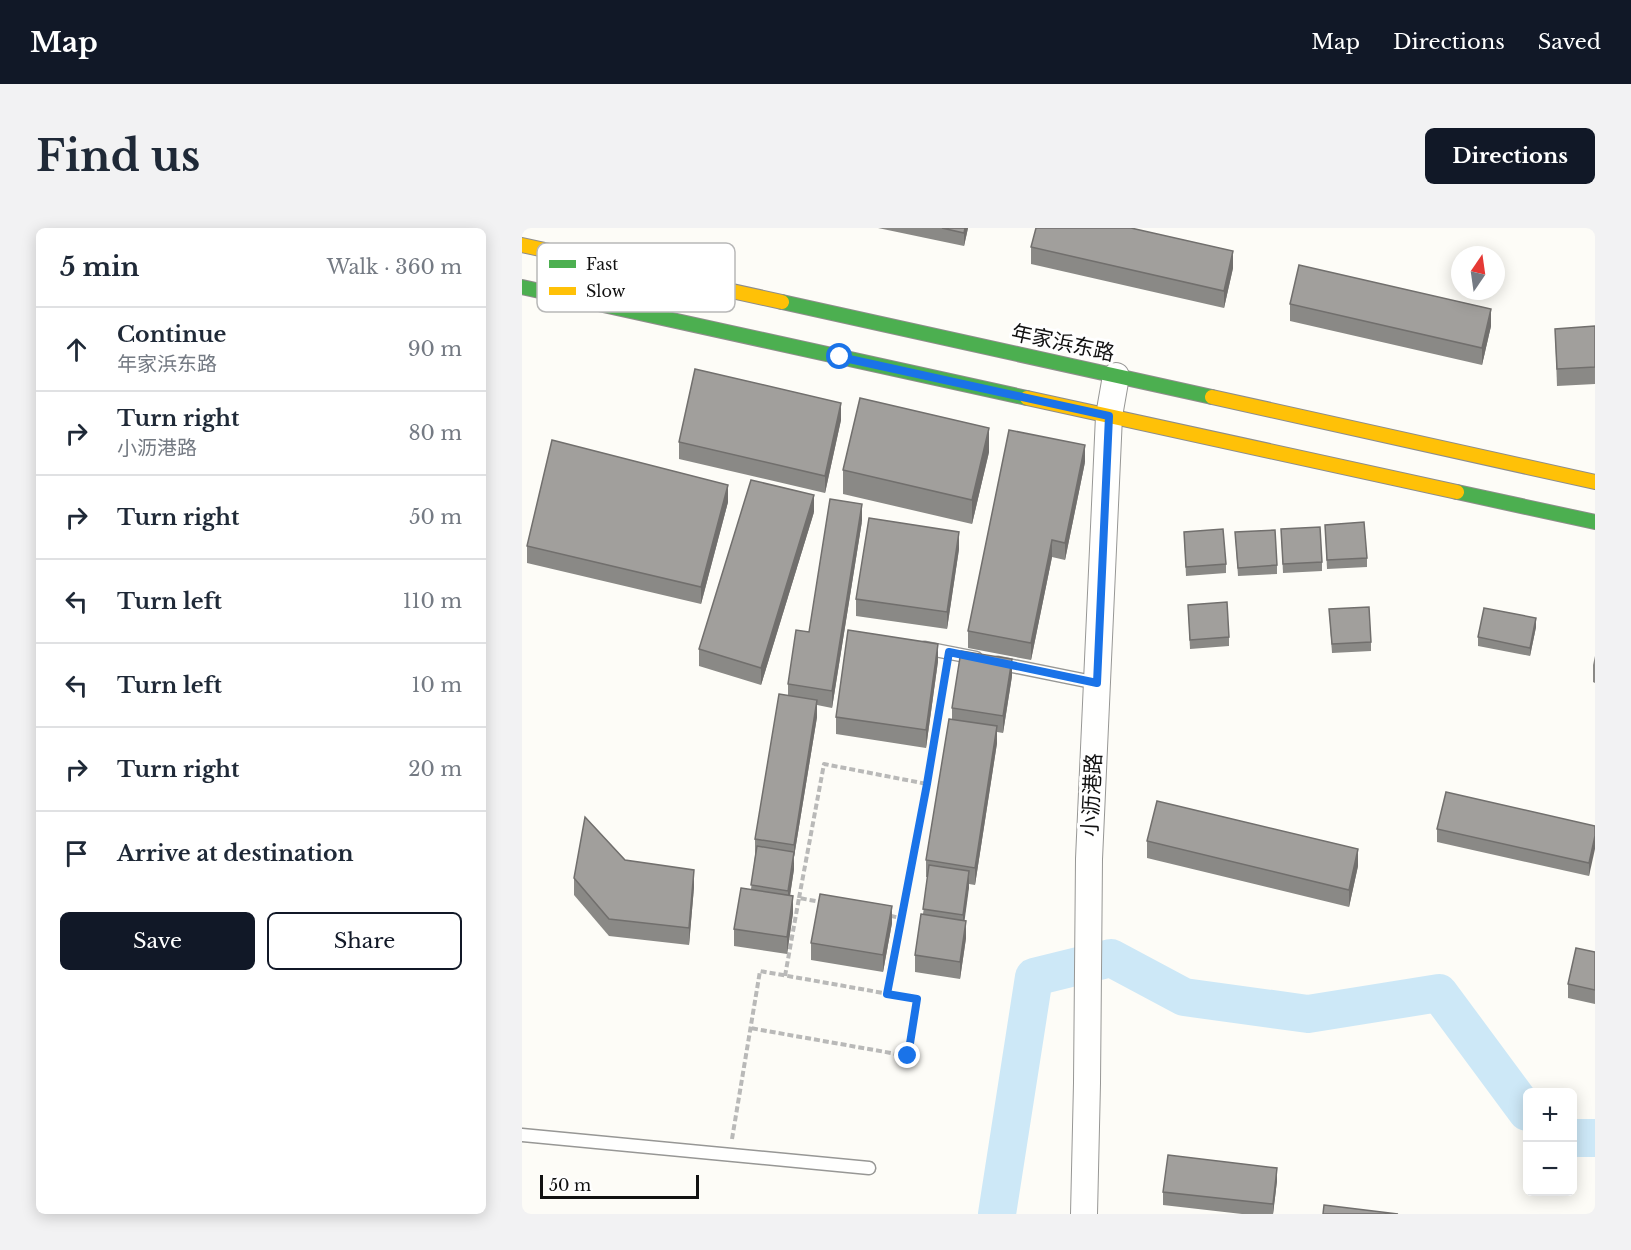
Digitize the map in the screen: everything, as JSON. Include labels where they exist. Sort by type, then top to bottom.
[{"type":"main road","name":"年家浜东路","points":[[522,244],[537,247]]},
{"type":"main road","points":[[522,287],[537,290]]},
{"type":"main road","name":"年家浜东路","points":[[735,291],[1595,482]]},
{"type":"main road","points":[[636,312],[1595,522]]},
{"type":"street","name":"小沥港路","points":[[1084,1214],[1089,859],[1109,416],[1116,376]]},
{"type":"lane","points":[[915,646],[1097,683]]},
{"type":"lane","points":[[522,1135],[869,1168]]},
{"type":"path","points":[[887,994],[927,784],[949,652]]},
{"type":"path","points":[[785,976],[824,764],[927,784]]},
{"type":"path","points":[[799,898],[821,902]]},
{"type":"path","points":[[878,913],[900,918]]},
{"type":"path","points":[[729,1155],[750,1028],[760,971],[917,999],[908,1056],[750,1028]]},
{"type":"building","points":[[942,228],[965,228],[964,233]]},
{"type":"building","points":[[1036,228],[1131,228],[1233,251],[1224,291],[1031,247]]},
{"type":"building","points":[[1299,265],[1491,309],[1482,348],[1290,304]]},
{"type":"building","points":[[1595,326],[1595,367],[1557,369],[1555,329]]},
{"type":"building","points":[[695,369],[841,403],[825,476],[679,442]]},
{"type":"building","points":[[860,398],[989,428],[972,500],[843,470]]},
{"type":"building","points":[[1009,430],[1085,445],[1065,543],[1052,540],[1031,643],[968,631]]},
{"type":"building","points":[[552,440],[728,485],[701,587],[527,546]]},
{"type":"building","points":[[751,480],[814,495],[761,668],[699,649]]},
{"type":"building","points":[[830,499],[862,504],[832,691],[788,684],[796,630],[809,632]]},
{"type":"building","points":[[869,518],[959,532],[947,612],[856,599]]},
{"type":"building","points":[[1364,522],[1367,558],[1327,560],[1325,525]]},
{"type":"building","points":[[1320,527],[1322,562],[1283,564],[1281,529]]},
{"type":"building","points":[[1223,529],[1226,564],[1186,567],[1184,532]]},
{"type":"building","points":[[1275,530],[1277,565],[1238,568],[1235,532]]},
{"type":"building","points":[[1227,602],[1229,637],[1190,640],[1188,605]]},
{"type":"building","points":[[1369,607],[1371,642],[1332,644],[1329,609]]},
{"type":"building","points":[[1484,608],[1536,618],[1530,648],[1478,637]]},
{"type":"building","points":[[848,630],[938,644],[926,730],[836,717]]},
{"type":"building","points":[[961,651],[1012,659],[1003,716],[952,708]]},
{"type":"building","points":[[779,694],[817,700],[794,845],[755,839]]},
{"type":"building","points":[[949,719],[997,726],[975,868],[926,860]]},
{"type":"building","points":[[1446,792],[1595,826],[1589,863],[1437,829]]},
{"type":"building","points":[[1157,801],[1358,849],[1349,890],[1147,841]]},
{"type":"building","points":[[585,817],[625,860],[694,870],[689,928],[609,919],[574,878]]},
{"type":"building","points":[[757,846],[794,852],[788,891],[751,885]]},
{"type":"building","points":[[929,865],[969,871],[963,915],[923,909]]},
{"type":"building","points":[[741,888],[793,896],[787,937],[734,929]]},
{"type":"building","points":[[820,894],[892,906],[883,955],[811,943]]},
{"type":"building","points":[[921,914],[966,921],[960,962],[915,955]]},
{"type":"building","points":[[1576,948],[1595,952],[1595,990],[1568,984]]},
{"type":"building","points":[[1168,1155],[1277,1168],[1273,1204],[1163,1192]]},
{"type":"building","points":[[1324,1205],[1398,1214],[1323,1214]]},
{"type":"waterway","points":[[997,1214],[1034,977],[1111,958],[1184,997],[1308,1014],[1439,993],[1523,1107]]},
{"type":"waterway","points":[[1577,1138],[1595,1138]]},
{"type":"traffic: fast","points":[[522,287],[537,290]]},
{"type":"traffic: fast","points":[[782,302],[1212,397]]},
{"type":"traffic: fast","points":[[636,312],[1027,398]]},
{"type":"traffic: fast","points":[[1457,492],[1595,522]]},
{"type":"traffic: slow","points":[[522,245],[537,248]]},
{"type":"traffic: slow","points":[[735,292],[782,302]]},
{"type":"traffic: slow","points":[[1212,397],[1595,482]]},
{"type":"traffic: slow","points":[[1027,398],[1457,492]]},
{"type":"route","points":[[840,357],[1109,416],[1097,683],[949,652],[927,784],[887,994],[917,999],[908,1056]]}]
